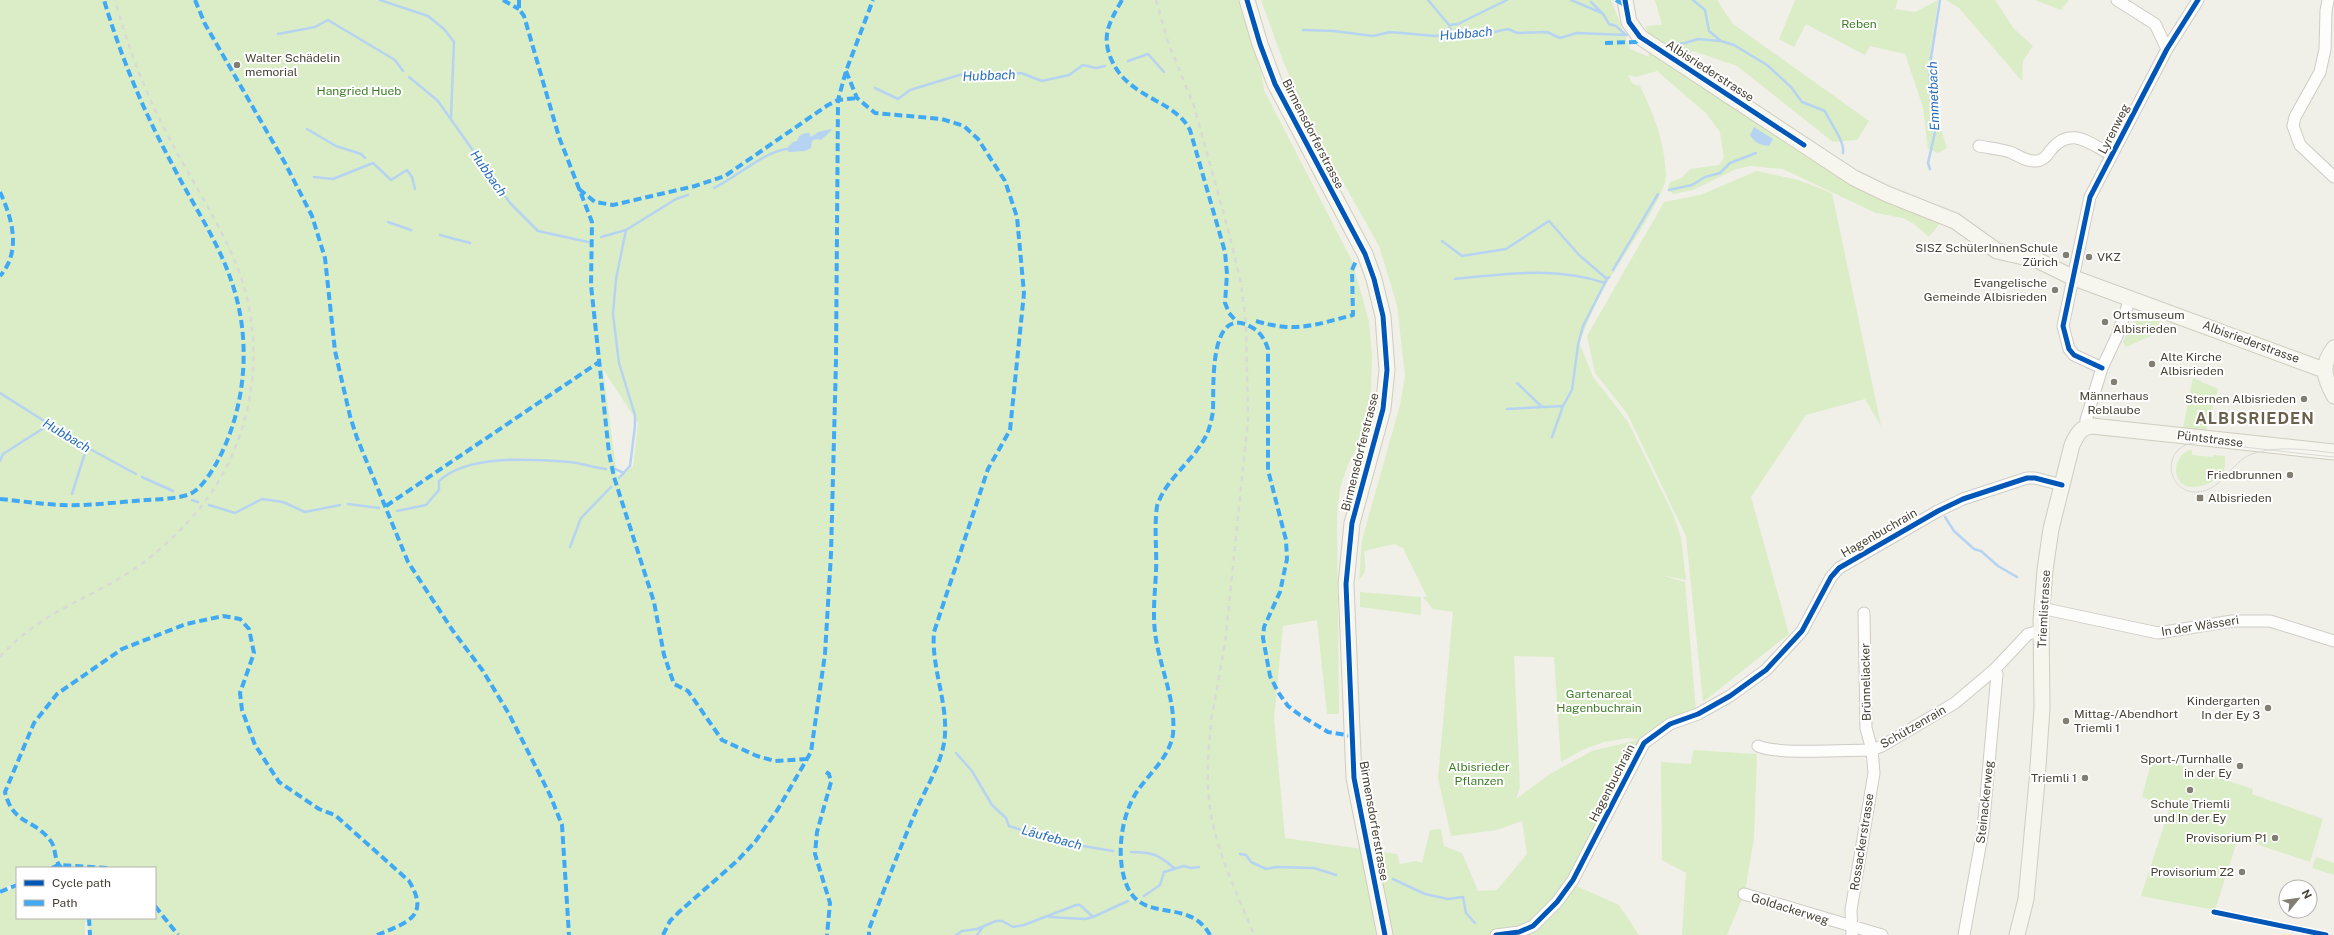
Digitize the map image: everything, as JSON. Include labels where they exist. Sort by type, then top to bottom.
[{"type":"main road","name":"Birmensdorferstrasse","points":[[1247,0],[1260,44],[1275,84],[1365,254],[1374,279],[1385,328],[1387,370],[1383,410],[1352,523],[1346,584],[1354,778],[1385,935]]},
{"type":"main road","name":"Albisriederstrasse","points":[[1625,0],[1629,22],[1640,37],[1854,178],[1882,192],[1955,222],[1997,251],[2037,260],[2074,278],[2324,370]]},
{"type":"main road","points":[[2334,348],[2329,355],[2324,370],[2325,378],[2334,396]]},
{"type":"main road","name":"Püntstrasse","points":[[2087,427],[2334,452]]},
{"type":"main road","name":"Triemlistrasse","points":[[2017,935],[2026,899],[2037,781],[2042,708],[2041,608],[2051,529],[2072,445],[2081,430],[2087,427]]},
{"type":"street","points":[[2117,0],[2155,24],[2167,49]]},
{"type":"street","name":"Lyrenweg","points":[[2102,368],[2074,355],[2069,349],[2064,335],[2063,326],[2090,197],[2167,49],[2198,0]]},
{"type":"street","points":[[2328,0],[2326,11],[2325,49],[2320,72],[2295,117],[2293,126],[2300,145],[2334,177]]},
{"type":"street","points":[[1979,146],[2009,152],[2029,161],[2037,161],[2046,157],[2062,139],[2072,136],[2080,138],[2112,155]]},
{"type":"street","points":[[2087,427],[2086,420],[2102,368],[2117,336],[2130,299]]},
{"type":"street","name":"Hagenbuchrain","points":[[1496,935],[1519,932],[1533,926],[1557,902],[1573,880],[1644,743],[1670,724],[1698,714],[1730,696],[1766,670],[1802,631],[1831,577],[1839,568],[1901,531],[1963,499],[2027,478],[2036,478],[2062,485]]},
{"type":"street","name":"In der Wässeri","points":[[2041,608],[2158,633],[2232,621],[2270,621],[2334,642]]},
{"type":"street","name":"Brünneliacker","points":[[1864,613],[1866,728],[1872,750]]},
{"type":"street","name":"Schützenrain","points":[[1758,746],[1766,750],[1872,750],[1901,736],[1955,704],[1995,669],[2028,634],[2041,631]]},
{"type":"street","name":"Steinackerweg","points":[[1964,935],[1983,830],[1997,674],[1995,669]]},
{"type":"street","name":"Rossackerstrasse","points":[[1852,931],[1851,910],[1874,773],[1872,750]]},
{"type":"street","name":"Goldackerweg","points":[[1744,894],[1852,931],[1882,935]]},
{"type":"green space","points":[[0,0],[1238,0],[1262,76],[1264,90],[1352,261],[1369,321],[1372,355],[1371,390],[1368,417],[1360,442],[1349,462],[1340,488],[1337,517],[1339,714],[1327,714],[1317,620],[1283,626],[1274,718],[1285,838],[1397,854],[1400,864],[1416,861],[1422,863],[1430,830],[1441,829],[1444,846],[1462,853],[1478,891],[1497,890],[1527,854],[1522,821],[1497,830],[1451,836],[1438,778],[1453,612],[1433,609],[1423,597],[1427,597],[1403,548],[1394,544],[1364,551],[1365,570],[1364,574],[1359,580],[1362,540],[1400,405],[1405,376],[1397,305],[1379,246],[1311,125],[1285,66],[1261,0],[1611,0],[1630,49],[1649,57],[1646,26],[1662,25],[1655,0],[1717,0],[1733,24],[1869,121],[1857,140],[1833,142],[1737,66],[1693,51],[1665,63],[1760,122],[1940,223],[1929,237],[1914,224],[1903,218],[1876,213],[1783,169],[1750,166],[1736,169],[1693,190],[1673,194],[1668,189],[1670,182],[1682,178],[1690,169],[1719,165],[1724,158],[1720,132],[1706,113],[1657,71],[1636,77],[1628,75],[1633,84],[1640,86],[1658,129],[1665,162],[1666,175],[1664,184],[1652,211],[1602,292],[1579,342],[1593,377],[1628,422],[1673,514],[1681,538],[1686,580],[1661,575],[1685,582],[1696,711],[1641,740],[1628,738],[1604,742],[1582,750],[1561,762],[1554,657],[1514,656],[1520,787],[1516,799],[1550,774],[1592,751],[1638,740],[1640,742],[1572,884],[1619,905],[1639,935],[89,935],[88,924],[85,921],[85,935],[0,935],[0,894],[16,887],[16,919],[156,919],[156,867],[16,867],[16,882],[0,890]],"holes":[[[603,369],[638,423],[633,467],[617,476]]]},
{"type":"green space","name":"Reben","points":[[1795,0],[1898,0],[1895,9],[1915,12],[1938,0],[1928,71],[1933,105],[1947,148],[1938,153],[1928,149],[1923,107],[1905,54],[1870,46],[1865,55],[1806,24],[1794,47],[1779,39]]},
{"type":"green space","points":[[1946,0],[1995,0],[2014,29],[2033,46],[2023,61],[2022,81],[1959,8]]},
{"type":"green space","points":[[2035,0],[2069,0],[2061,10]]},
{"type":"green space","points":[[1757,171],[1798,180],[1832,193],[1881,426],[1865,399],[1806,415],[1751,497],[1789,634],[1703,702],[1686,536],[1627,413],[1595,373],[1587,336],[1664,202],[1700,195]]},
{"type":"green space","points":[[2138,312],[2160,320],[2155,334],[2126,347],[2123,342],[2129,328],[2132,329]]},
{"type":"green space","points":[[2193,378],[2218,389],[2206,431],[2183,428]]},
{"type":"green space","points":[[2192,450],[2192,455],[2213,457],[2214,455],[2225,456],[2224,471],[2212,482],[2194,487],[2184,485],[2177,476],[2176,466],[2181,456]]},
{"type":"green space","points":[[1360,592],[1421,597],[1421,615],[1360,607]]},
{"type":"green space","points":[[1693,750],[1757,754],[1754,838],[1745,892],[1727,935],[1682,935],[1686,873],[1662,860],[1661,762],[1691,764]]},
{"type":"green space","points":[[2152,759],[2161,759],[2253,789],[2252,794],[2323,819],[2310,862],[2238,838],[2215,910],[2141,896],[2170,807],[2142,797]]},
{"type":"green space","points":[[2316,857],[2334,863],[2334,875],[2312,868]]},
{"type":"water","points":[[1754,127],[1773,139],[1769,146],[1758,143],[1752,138],[1750,135]]},
{"type":"water","points":[[832,130],[821,140],[816,139],[812,141],[811,148],[805,151],[789,152],[786,149],[793,142],[797,141],[803,134],[809,133],[811,137],[818,132]]},
{"type":"waterway","points":[[380,0],[428,16],[444,29],[454,42],[451,117]]},
{"type":"waterway","points":[[1428,0],[1449,25],[1458,24],[1507,0]]},
{"type":"waterway","points":[[1571,0],[1602,13]]},
{"type":"waterway","points":[[1693,0],[1705,10],[1709,31],[1721,41],[1734,45],[1767,65],[1791,87],[1802,102],[1825,111],[1840,138],[1843,153]]},
{"type":"waterway","name":"Emmetbach","points":[[1930,169],[1928,163],[1935,132],[1931,105],[1929,71],[1940,0]]},
{"type":"waterway","points":[[1591,2],[1603,14],[1609,24],[1616,26],[1626,35]]},
{"type":"waterway","points":[[278,34],[315,27],[328,20],[395,60],[403,71]]},
{"type":"waterway","points":[[1449,25],[1452,34]]},
{"type":"waterway","name":"Hubbach","points":[[1303,30],[1334,31],[1373,36],[1390,32],[1435,36],[1486,30],[1494,32],[1508,29],[1517,33],[1547,32],[1560,38],[1577,33],[1627,35]]},
{"type":"waterway","name":"Hubbach","points":[[1664,45],[1685,43],[1698,39],[1720,41]]},
{"type":"waterway","name":"Hubbach","points":[[1128,61],[1148,54],[1164,72]]},
{"type":"waterway","name":"Hubbach","points":[[875,88],[898,99],[910,90],[966,73],[978,77],[1021,73],[1042,81],[1069,75],[1083,65],[1096,68],[1105,66]]},
{"type":"waterway","name":"Hubbach","points":[[409,77],[438,101],[510,203],[538,231],[588,242]]},
{"type":"waterway","points":[[307,129],[336,146],[361,154],[365,158]]},
{"type":"waterway","name":"Hubbach","points":[[714,188],[768,155],[786,149]]},
{"type":"waterway","points":[[1669,190],[1692,185],[1705,177],[1720,173],[1730,163],[1756,153]]},
{"type":"waterway","points":[[314,177],[333,179],[373,163],[391,180],[407,170],[412,177],[415,189]]},
{"type":"waterway","points":[[1613,270],[1658,194]]},
{"type":"waterway","name":"Hubbach","points":[[601,237],[626,230],[676,199],[688,195]]},
{"type":"waterway","points":[[1442,241],[1462,256],[1506,249],[1549,221],[1579,255],[1607,279],[1609,277]]},
{"type":"waterway","points":[[388,222],[411,230]]},
{"type":"waterway","name":"Hubbach","points":[[619,478],[630,466],[635,426],[635,415],[619,363],[613,314],[616,279],[626,230]]},
{"type":"waterway","points":[[440,235],[470,243]]},
{"type":"waterway","points":[[1455,279],[1512,274],[1549,273],[1568,274],[1605,283]]},
{"type":"waterway","points":[[1552,437],[1563,406],[1572,390],[1578,345],[1583,326],[1607,279]]},
{"type":"waterway","points":[[1517,383],[1542,407]]},
{"type":"waterway","name":"Hubbach","points":[[0,393],[79,443],[136,474]]},
{"type":"waterway","points":[[1507,409],[1563,406]]},
{"type":"waterway","points":[[0,461],[3,454],[50,424]]},
{"type":"waterway","points":[[72,494],[84,456],[89,448]]},
{"type":"waterway","name":"Hubbach","points":[[397,511],[426,505],[439,490],[439,481],[451,472],[466,466],[483,462],[501,460],[538,460],[574,463],[606,469]]},
{"type":"waterway","name":"Hubbach","points":[[615,469],[624,473]]},
{"type":"waterway","name":"Hubbach","points":[[142,477],[173,491]]},
{"type":"waterway","name":"Hubbach","points":[[570,547],[581,518],[611,487]]},
{"type":"waterway","name":"Hubbach","points":[[209,505],[235,513],[262,499],[283,502],[305,512],[340,505]]},
{"type":"waterway","name":"Hubbach","points":[[192,500],[198,502]]},
{"type":"waterway","name":"Hubbach","points":[[348,504],[379,508]]},
{"type":"waterway","points":[[1945,517],[1954,531],[1974,549],[1981,551],[1998,566],[2017,577]]},
{"type":"waterway","name":"Läufebach","points":[[956,753],[972,771],[992,805],[1006,818],[1009,826],[1059,842],[1113,851]]},
{"type":"waterway","name":"Läufebach","points":[[1131,852],[1150,853],[1159,857],[1174,868]]},
{"type":"waterway","name":"Läufebach","points":[[1240,854],[1246,855],[1251,862],[1266,869],[1275,867],[1314,868],[1336,875]]},
{"type":"waterway","name":"Läufebach","points":[[1144,896],[1160,885],[1164,872],[1184,866],[1191,868],[1199,867]]},
{"type":"waterway","name":"Läufebach","points":[[1393,879],[1425,894],[1448,899],[1463,897],[1466,913],[1475,923]]},
{"type":"waterway","name":"Läufebach","points":[[956,935],[962,931],[977,929],[996,921],[1002,921],[1013,927],[1024,925],[1076,905],[1080,905],[1093,917],[1128,901]]},
{"type":"waterway","name":"Läufebach","points":[[1049,917],[1085,919],[1093,917]]},
{"type":"waterway","name":"Läufebach","points":[[977,935],[983,927]]},
{"type":"tram line","points":[[2334,453],[2282,449],[2272,450],[2262,451],[2244,458],[2218,483],[2203,491],[2193,492],[2184,489],[2173,478],[2171,470],[2175,454],[2180,448],[2194,443],[2215,444],[2260,449],[2274,450],[2334,457]]},
{"type":"railway","points":[[0,657],[12,644],[39,623],[123,576],[141,564],[159,550],[183,527],[207,499],[226,469],[240,436],[249,401],[253,365],[252,329],[246,294],[234,259],[226,242],[156,113],[130,49],[115,0]]},
{"type":"railway","points":[[1156,0],[1168,42],[1194,106],[1241,283],[1246,324],[1248,420],[1225,643],[1211,721]]},
{"type":"railway","points":[[1212,715],[1208,754],[1208,794],[1212,820],[1215,835],[1230,878],[1254,935]]},
{"type":"marked path","points":[[0,499],[54,505],[83,505],[180,497],[190,494],[194,492],[208,477],[216,464],[226,443],[240,398],[244,352],[242,328],[232,283],[212,236],[179,177],[142,103],[125,63],[104,0]]},
{"type":"marked path","points":[[195,0],[205,24],[285,163],[312,216],[325,258],[335,351],[350,416],[357,438],[408,562],[453,631],[483,671],[509,714],[550,795],[562,825],[569,935]]},
{"type":"marked path","points":[[503,0],[519,9]]},
{"type":"marked path","points":[[519,0],[519,9],[524,16],[559,137],[592,222],[591,285],[609,453],[614,477],[654,602],[664,655],[674,684],[688,691],[722,740],[757,756],[775,761],[806,759]]},
{"type":"marked path","points":[[663,935],[670,921],[737,861],[755,842],[778,809],[811,752],[825,654],[831,554],[836,361],[838,100],[846,71],[873,0]]},
{"type":"marked path","points":[[1122,0],[1113,16],[1108,30],[1107,45],[1109,54],[1121,75],[1141,92],[1174,112],[1183,120],[1190,130],[1225,252],[1227,274],[1225,303],[1229,313],[1237,322]]},
{"type":"marked path","points":[[1616,0],[1626,6]]},
{"type":"marked path","points":[[1605,43],[1636,42],[1640,37]]},
{"type":"marked path","points":[[846,71],[857,98],[875,113],[942,119],[964,126],[978,139],[1005,181],[1017,217],[1024,293],[1010,430],[988,469],[934,632],[935,658],[944,708],[944,744],[934,773],[916,811],[892,870],[869,929],[869,935]]},
{"type":"marked path","points":[[579,189],[595,202],[613,205],[695,186],[725,176],[828,105],[838,100],[857,98]]},
{"type":"marked path","points":[[0,192],[8,213],[13,234],[11,256],[7,266],[0,276]]},
{"type":"marked path","points":[[1256,321],[1270,325],[1294,327],[1316,324],[1353,315],[1352,270],[1356,261]]},
{"type":"marked path","points":[[1210,935],[1201,924],[1190,917],[1155,908],[1144,904],[1134,897],[1127,886],[1123,875],[1121,850],[1127,811],[1138,790],[1164,757],[1173,734],[1172,710],[1168,686],[1158,651],[1154,622],[1157,506],[1161,496],[1173,478],[1195,453],[1207,434],[1213,411],[1213,384],[1216,350],[1221,336],[1228,326],[1238,323],[1253,328],[1258,332],[1268,349],[1268,470],[1286,540],[1287,559],[1280,592],[1264,627],[1263,638],[1270,676],[1278,692],[1288,706],[1300,715],[1328,732],[1352,736]]},
{"type":"marked path","points":[[386,506],[599,362]]},
{"type":"marked path","points":[[61,867],[57,862],[54,847],[50,840],[44,833],[18,816],[9,803],[5,792],[34,723],[57,694],[122,649],[186,624],[223,616],[240,619],[249,629],[254,653],[240,693],[242,710],[255,745],[279,782],[319,809],[335,815],[409,881],[415,893],[417,903],[416,911],[412,917],[397,927],[377,935]]},
{"type":"marked path","points":[[826,772],[829,774],[831,782],[817,832],[815,854],[830,903],[827,935]]},
{"type":"marked path","points":[[54,867],[58,865],[92,867]]},
{"type":"marked path","points":[[0,892],[16,885]]},
{"type":"marked path","points":[[156,907],[178,935]]},
{"type":"marked path","points":[[89,919],[90,935]]},
{"type":"cycle path","points":[[1247,0],[1260,44],[1275,84],[1365,254],[1374,279],[1383,316],[1387,370],[1383,409],[1352,523],[1346,584],[1354,778],[1385,935]]},
{"type":"cycle path","points":[[1625,0],[1629,22],[1640,37],[1804,145]]},
{"type":"cycle path","points":[[2102,368],[2074,355],[2069,349],[2063,326],[2090,197],[2167,49],[2198,0]]},
{"type":"cycle path","points":[[1496,935],[1519,932],[1533,926],[1557,902],[1573,880],[1644,743],[1670,724],[1698,714],[1730,696],[1766,670],[1802,631],[1831,577],[1839,568],[1938,511],[1963,499],[2027,478],[2035,478],[2062,485]]},
{"type":"cycle path","points":[[2214,912],[2326,935]]},
{"type":"place","name":"Walter Schädelin memorial","points":[[237,65]]},
{"type":"place","name":"SISZ SchülerInnenSchule Zürich","points":[[2066,255]]},
{"type":"place","name":"VKZ","points":[[2089,257]]},
{"type":"place","name":"Evangelische Gemeinde Albisrieden","points":[[2055,290]]},
{"type":"place","name":"Ortsmuseum Albisrieden","points":[[2105,322]]},
{"type":"place","name":"Alte Kirche Albisrieden","points":[[2152,364]]},
{"type":"place","name":"Männerhaus Reblaube","points":[[2114,382]]},
{"type":"place","name":"Sternen Albisrieden","points":[[2304,399]]},
{"type":"place","name":"Friedbrunnen","points":[[2290,475]]},
{"type":"place","name":"Albisrieden","points":[[2200,498]]},
{"type":"place","name":"Kindergarten In der Ey 3","points":[[2268,708]]},
{"type":"place","name":"Mittag-/Abendhort Triemli 1","points":[[2066,721]]},
{"type":"place","name":"Sport-/Turnhalle in der Ey","points":[[2240,766]]},
{"type":"place","name":"Triemli 1","points":[[2085,778]]},
{"type":"place","name":"Schule Triemli und In der Ey","points":[[2190,790]]},
{"type":"place","name":"Provisorium P1","points":[[2275,838]]},
{"type":"place","name":"Provisorium Z2","points":[[2242,872]]},
{"type":"district","name":"ALBISRIEDEN","points":[[2255,418]]},
{"type":"park label","name":"Hangried Hueb","points":[[359,91]]},
{"type":"park label","name":"Gartenareal Hagenbuchrain","points":[[1599,701]]},
{"type":"park label","name":"Albisrieder Pflanzen","points":[[1479,774]]}]
